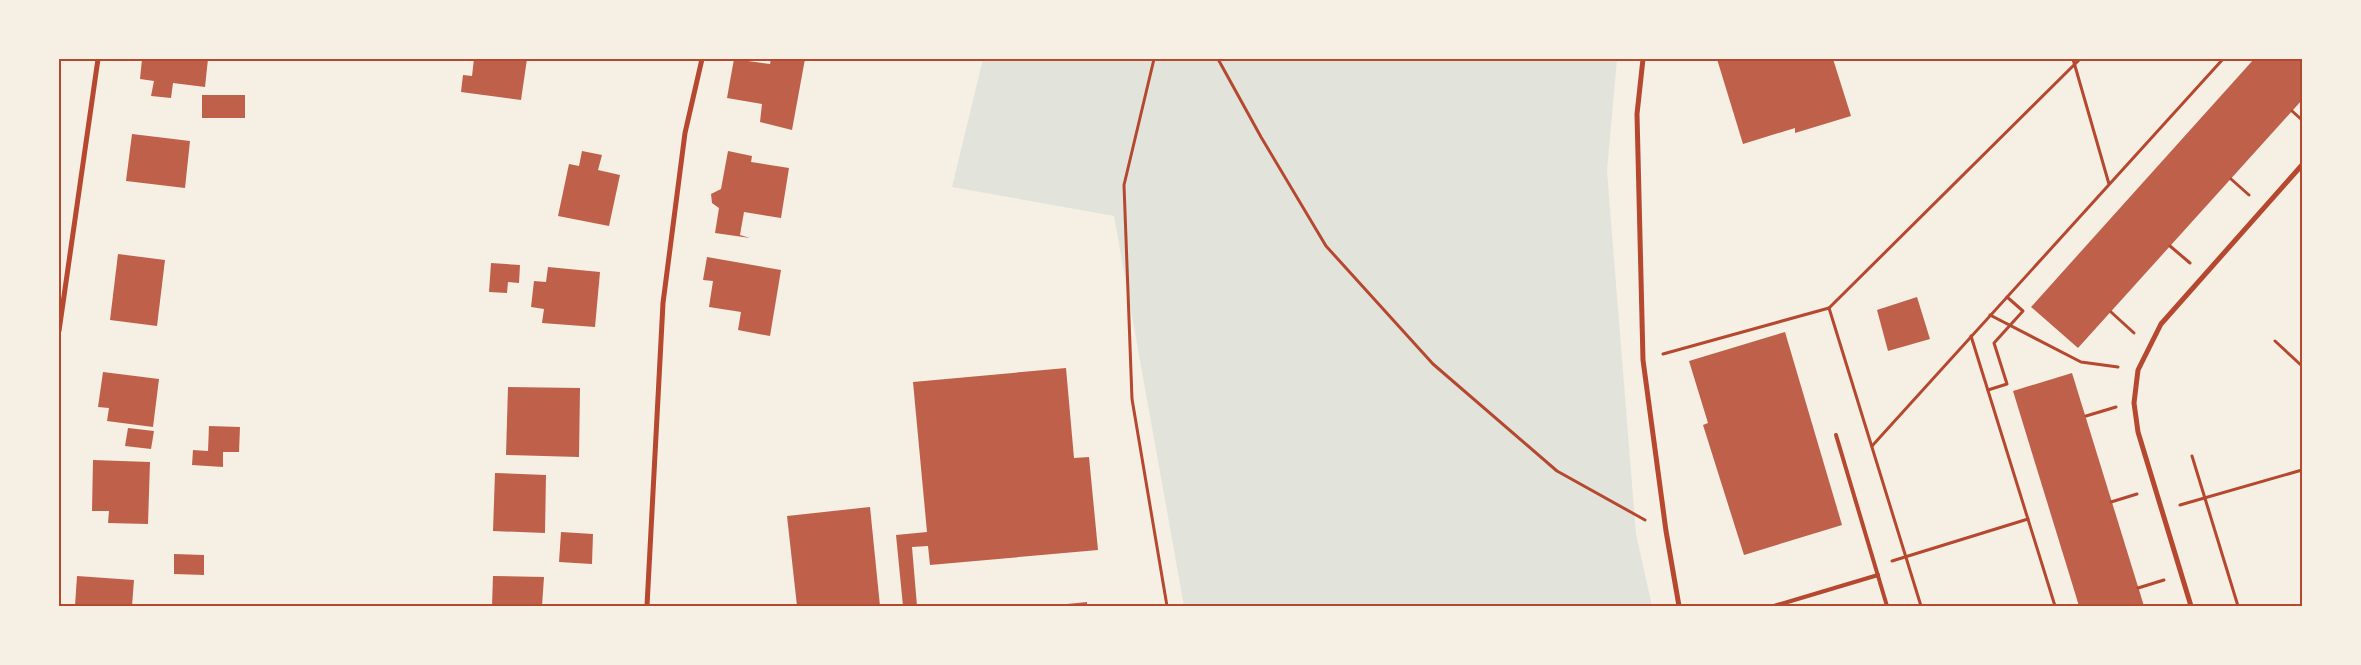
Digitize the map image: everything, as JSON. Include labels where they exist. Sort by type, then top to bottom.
[{"type":"street","points":[[59,331],[98,59]]},
{"type":"street","points":[[648,606],[663,303],[685,134],[702,59]]},
{"type":"street","points":[[1643,59],[1637,114],[1643,360],[1666,531],[1679,606]]},
{"type":"street","points":[[2191,606],[2138,432],[2134,403],[2138,370],[2161,324],[2302,164]]},
{"type":"lane","points":[[1836,435],[1887,606]]},
{"type":"lane","points":[[1774,606],[1878,575]]},
{"type":"path","points":[[1154,59],[1124,185],[1132,399],[1167,606]]},
{"type":"path","points":[[1218,59],[1261,137],[1326,246],[1433,364],[1557,471],[1666,531]]},
{"type":"path","points":[[2073,59],[2109,184]]},
{"type":"path","points":[[1643,360],[1829,308],[2080,59]]},
{"type":"path","points":[[1872,446],[2223,59]]},
{"type":"path","points":[[2292,111],[2302,120]]},
{"type":"path","points":[[2170,246],[2204,276]]},
{"type":"path","points":[[1988,390],[2007,384],[1994,343],[2023,311],[2007,297]]},
{"type":"path","points":[[1829,308],[1921,606]]},
{"type":"path","points":[[2110,312],[2149,346]]},
{"type":"path","points":[[1990,315],[2081,362],[2138,370]]},
{"type":"path","points":[[1971,336],[2055,606]]},
{"type":"path","points":[[2275,341],[2302,366]]},
{"type":"path","points":[[2086,416],[2134,403]]},
{"type":"path","points":[[2192,456],[2238,606]]},
{"type":"path","points":[[2162,510],[2302,470]]},
{"type":"path","points":[[2112,502],[2156,489]]},
{"type":"path","points":[[1875,566],[2028,518]]},
{"type":"path","points":[[2138,588],[2182,574]]},
{"type":"shaded area","points":[[983,59],[1617,59],[1607,171],[1636,534],[1652,606],[1184,606],[1114,216],[952,187]]},
{"type":"building","points":[[142,59],[208,59],[205,87],[173,83],[171,98],[151,96],[154,81],[140,79]]},
{"type":"building","points":[[474,59],[527,59],[521,100],[461,92],[463,75],[472,76]]},
{"type":"building","points":[[734,59],[770,64],[771,59],[805,59],[792,130],[760,122],[762,104],[727,98]]},
{"type":"building","points":[[1717,59],[1833,59],[1851,116],[1795,133],[1795,128],[1743,144]]},
{"type":"building","points":[[2254,59],[2302,59],[2302,100],[2078,348],[2031,307]]},
{"type":"building","points":[[202,95],[245,95],[245,118],[202,118]]},
{"type":"building","points":[[132,134],[190,141],[185,188],[126,181]]},
{"type":"building","points":[[582,151],[602,155],[598,170],[620,175],[609,226],[558,216],[569,164],[579,166]]},
{"type":"building","points":[[728,151],[752,156],[751,162],[789,168],[781,218],[744,212],[740,235],[750,238],[715,233],[719,208],[712,203],[711,194],[721,189]]},
{"type":"building","points":[[118,254],[165,260],[157,326],[110,320]]},
{"type":"building","points":[[707,257],[781,270],[770,336],[738,330],[741,312],[709,307],[713,281],[703,280]]},
{"type":"building","points":[[491,263],[520,265],[519,283],[508,282],[507,293],[489,292]]},
{"type":"building","points":[[548,267],[600,272],[595,327],[542,323],[544,309],[531,307],[534,281],[546,282]]},
{"type":"building","points":[[1917,297],[1930,339],[1888,351],[1877,310]]},
{"type":"building","points":[[1785,332],[1842,525],[1744,555],[1703,425],[1708,423],[1689,361]]},
{"type":"building","points":[[1066,368],[1074,458],[1089,457],[1098,550],[930,565],[928,546],[912,547],[917,606],[903,606],[896,535],[927,532],[913,382]]},
{"type":"building","points":[[103,372],[159,379],[153,427],[107,421],[109,408],[98,407]]},
{"type":"building","points":[[2072,373],[2144,606],[2079,606],[2013,391]]},
{"type":"building","points":[[508,387],[580,388],[579,457],[506,455]]},
{"type":"building","points":[[209,426],[240,427],[239,452],[223,452],[223,467],[192,465],[193,450],[208,451]]},
{"type":"building","points":[[128,428],[154,431],[151,449],[125,446]]},
{"type":"building","points":[[93,460],[150,462],[148,524],[108,523],[109,511],[92,511]]},
{"type":"building","points":[[495,473],[546,475],[545,533],[493,531]]},
{"type":"building","points":[[870,507],[880,606],[797,606],[787,516]]},
{"type":"building","points":[[561,532],[593,534],[592,564],[559,562]]},
{"type":"building","points":[[174,554],[204,555],[204,575],[174,574]]},
{"type":"building","points":[[77,576],[134,580],[132,606],[75,606]]},
{"type":"building","points":[[493,576],[544,577],[542,606],[492,606]]},
{"type":"building","points":[[1087,602],[1087,606],[1057,606],[1057,605]]}]
